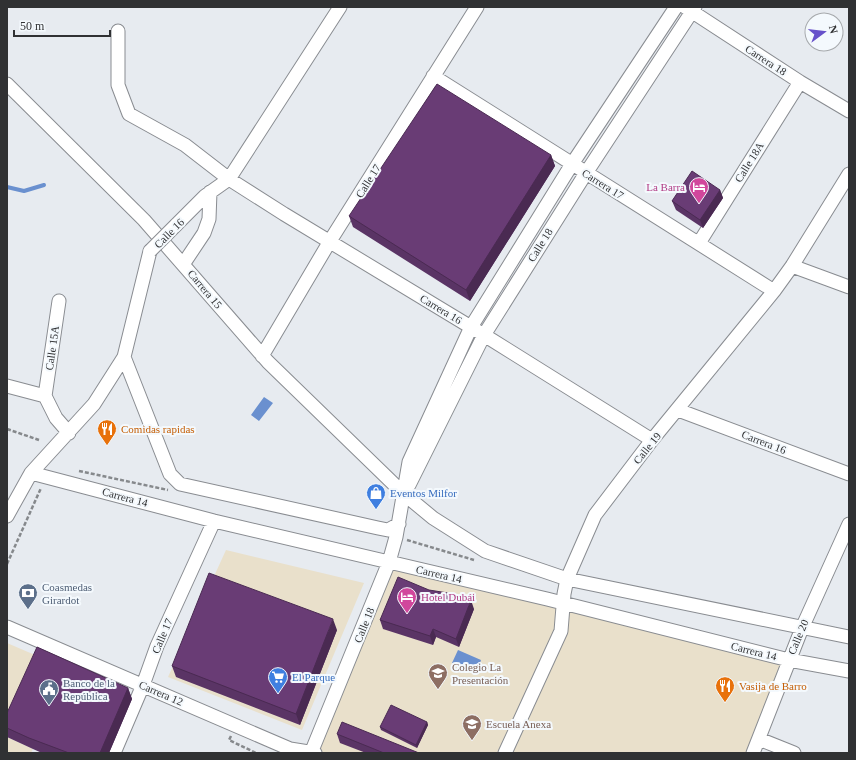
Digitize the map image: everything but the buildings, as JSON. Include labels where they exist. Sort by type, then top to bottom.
[{"type":"street","name":"Calle 16","points":[[7,516],[30,473],[94,404],[124,357],[150,251],[210,192],[229,179],[340,7]]},
{"type":"street","name":"Calle 17","points":[[262,356],[330,241],[477,7]]},
{"type":"street","name":"Calle 18","points":[[313,753],[389,562],[398,530],[410,462],[471,327],[572,164],[676,7]]},
{"type":"street","name":"Calle 18","points":[[404,494],[484,335],[691,8]]},
{"type":"street","name":"Carrera 18","points":[[691,8],[800,82],[849,111]]},
{"type":"street","name":"Carrera 16","points":[[118,31],[118,85],[129,114],[185,145],[229,179],[652,440]]},
{"type":"street","name":"Carrera 17","points":[[433,76],[774,291]]},
{"type":"street","name":"Calle 18A","points":[[698,243],[800,82]]},
{"type":"street","name":"Carrera 15","points":[[7,84],[139,214],[184,263],[262,356],[404,494]]},
{"type":"street","name":"Calle 19","points":[[505,753],[561,631],[567,579],[595,515],[652,440],[774,291],[792,266],[849,174]]},
{"type":"street","points":[[184,263],[204,233],[209,219],[210,192]]},
{"type":"street","points":[[792,266],[849,287]]},
{"type":"street","name":"Calle 15A","points":[[45,396],[58,301]]},
{"type":"street","points":[[124,357],[170,474],[180,484],[378,528],[398,530]]},
{"type":"street","points":[[7,386],[45,396],[56,418],[68,433]]},
{"type":"street","name":"Carrera 16","points":[[678,410],[849,474]]},
{"type":"street","name":"Carrera 14","points":[[30,473],[214,521],[563,604],[789,660],[849,671]]},
{"type":"street","points":[[404,494],[433,518],[485,551],[567,579],[849,637]]},
{"type":"street","name":"Calle 17","points":[[114,753],[144,685],[157,646],[214,521]]},
{"type":"street","name":"Calle 20","points":[[753,753],[802,628],[849,524]]},
{"type":"street","name":"Carrera 12","points":[[7,627],[290,749],[313,753]]},
{"type":"street","points":[[759,739],[794,753]]},
{"type":"path","points":[[7,429],[39,440]]},
{"type":"path","points":[[78,471],[170,490]]},
{"type":"path","points":[[7,564],[41,488],[48,490]]},
{"type":"path","points":[[398,530],[477,561]]},
{"type":"shaded area","points":[[226,550],[364,583],[302,730],[168,677]]},
{"type":"shaded area","points":[[390,564],[789,660],[752,753],[318,753]]},
{"type":"shaded area","points":[[7,643],[42,658],[7,733]]},
{"type":"shaded area","points":[[7,737],[33,749],[31,753],[7,753]]},
{"type":"water","points":[[264,397],[273,403],[259,421],[251,415]]},
{"type":"water","points":[[458,650],[481,660],[477,673],[452,663]]},
{"type":"waterway","points":[[7,187],[24,191],[44,185]]},
{"type":"place","name":"La Barra","points":[[699,204]]},
{"type":"place","name":"Comidas rapidas","points":[[107,446]]},
{"type":"place","name":"Eventos Milfor","points":[[376,510]]},
{"type":"place","name":"Coasmedas Girardot","points":[[28,610]]},
{"type":"place","name":"Hotel Dubái","points":[[407,614]]},
{"type":"place","name":"Colegio La Presentación","points":[[438,690]]},
{"type":"place","name":"El Parque","points":[[278,694]]},
{"type":"place","name":"Vasija de Barro","points":[[725,703]]},
{"type":"place","name":"Banco de la República","points":[[49,706]]},
{"type":"place","name":"Escuela Anexa","points":[[472,741]]}]
